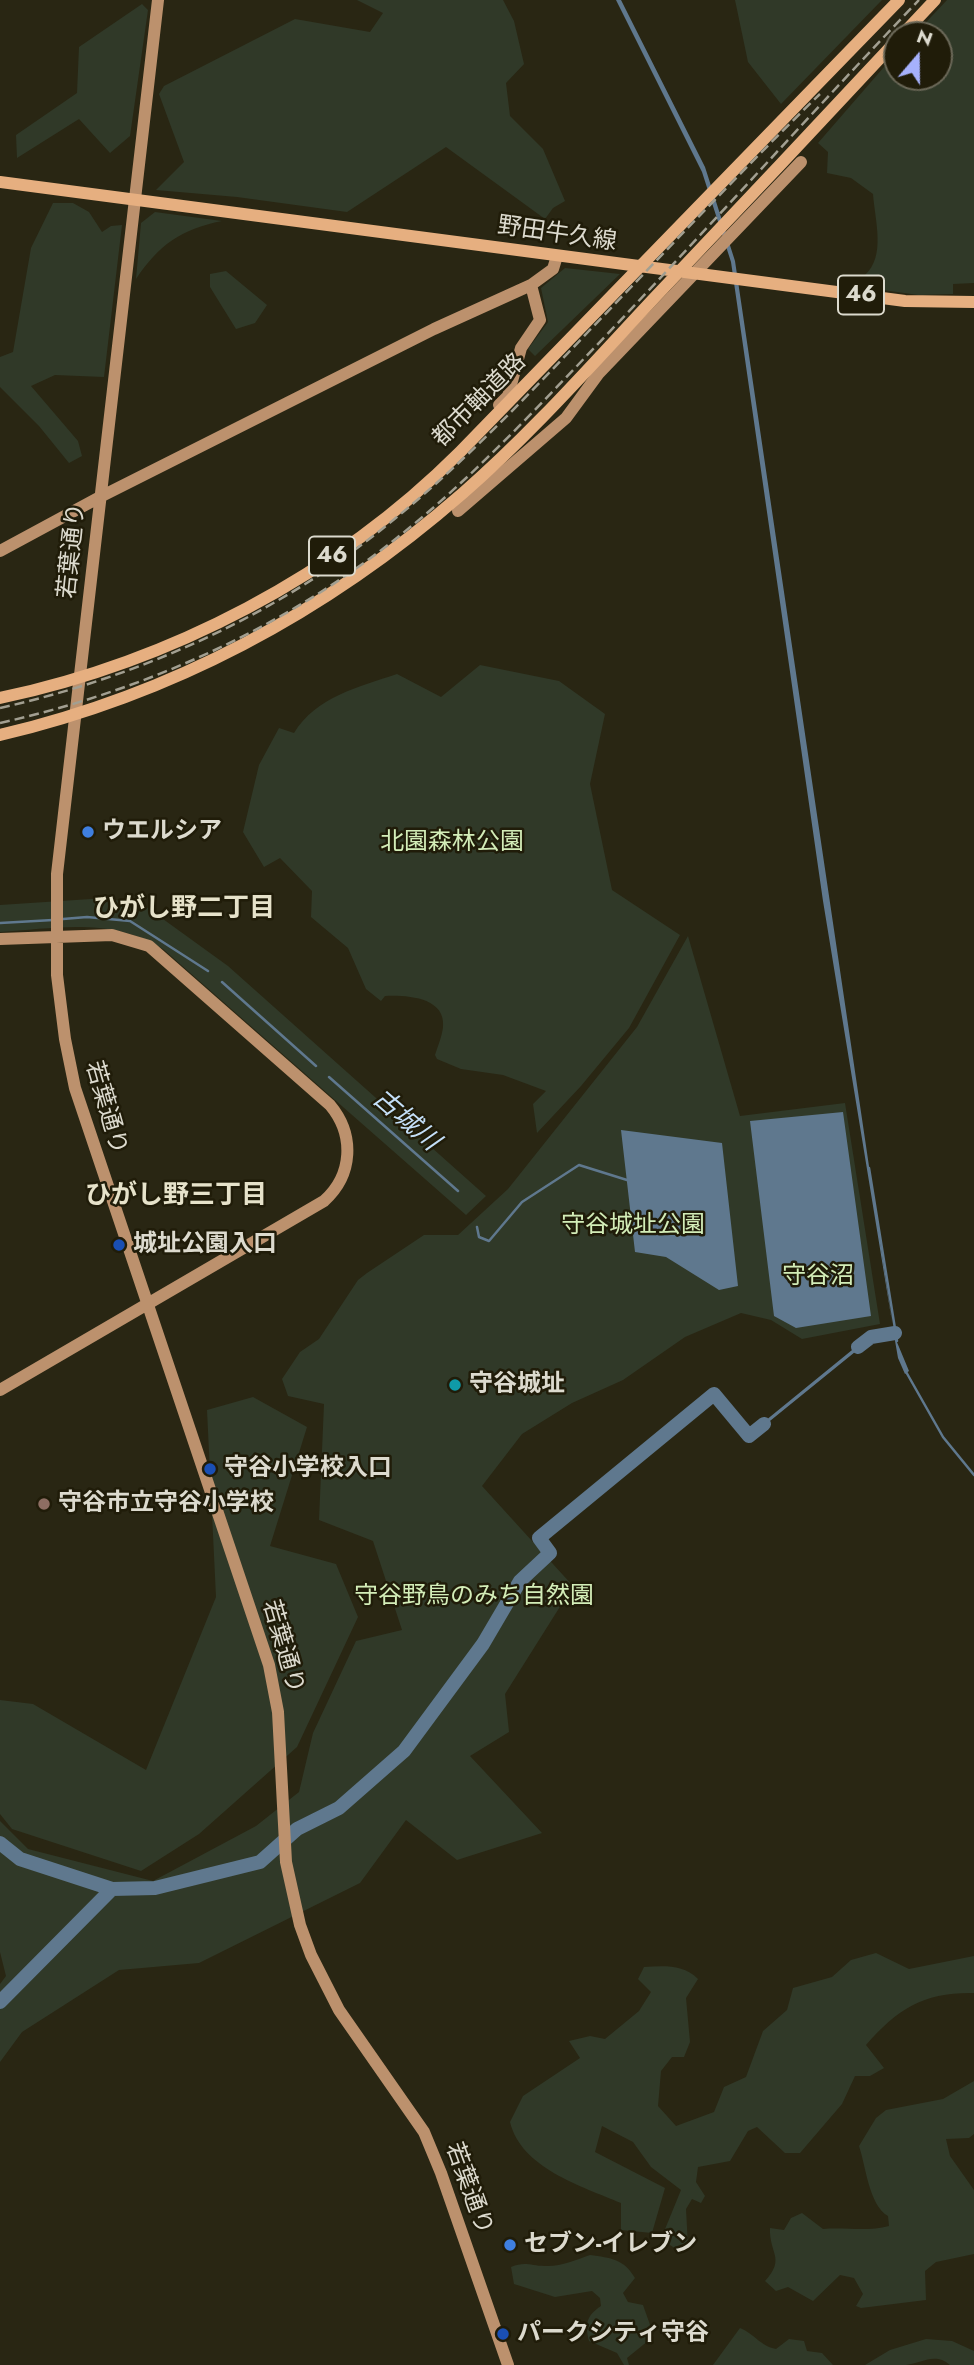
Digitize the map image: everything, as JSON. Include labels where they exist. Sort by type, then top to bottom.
[{"type":"main road","name":"都市軸道路","points":[[0,698],[81,677],[178,640],[267,597],[358,538],[421,488],[471,440],[899,0]]},
{"type":"main road","points":[[915,21],[935,0]]},
{"type":"main road","name":"46","points":[[0,734],[75,714],[201,667],[287,621],[337,590],[416,533],[465,491],[564,394],[883,55]]},
{"type":"main road","name":"46","points":[[0,182],[134,200]]},
{"type":"main road","name":"野田牛久線","points":[[134,200],[905,301],[974,302]]},
{"type":"street","name":"若葉通り","points":[[158,0],[55,899],[55,944],[63,1027],[75,1088],[269,1665],[278,1712],[286,1862],[300,1925],[311,1955],[339,2010],[424,2132],[441,2172],[508,2365]]},
{"type":"street","points":[[458,511],[566,418],[599,373],[801,162]]},
{"type":"street","points":[[0,551],[100,497],[476,308],[531,285],[553,269],[557,256]]},
{"type":"street","points":[[471,440],[481,424],[508,396],[521,348],[540,320],[531,285]]},
{"type":"street","points":[[516,364],[523,375],[537,373]]},
{"type":"street","points":[[0,939],[112,935],[149,946],[330,1105],[345,1128],[348,1145],[346,1168],[332,1194],[0,1390]]},
{"type":"green space","points":[[357,0],[503,0],[514,21],[524,64],[506,83],[510,116],[543,149],[565,201],[553,208],[545,219],[446,147],[347,212],[237,197],[156,190],[184,162],[159,94],[164,86],[295,19],[370,32],[383,13]]},
{"type":"green space","points":[[735,0],[882,0],[781,104],[748,62]]},
{"type":"green space","points":[[947,0],[974,0],[974,283],[953,284],[953,294],[918,295],[869,288],[865,275],[875,258],[878,238],[873,194],[851,178],[827,173],[828,152],[818,143],[883,68],[883,91],[953,91],[953,21],[927,21]]},
{"type":"green space","points":[[142,4],[148,10],[130,136],[110,153],[79,119],[17,158],[16,135],[77,93],[79,47]]},
{"type":"green space","points":[[53,203],[73,203],[89,212],[102,232],[111,226],[122,225],[104,377],[55,375],[31,386],[78,441],[82,456],[69,463],[39,426],[0,387],[0,357],[13,352],[31,248]]},
{"type":"green space","points":[[155,212],[222,221],[207,224],[172,240],[153,257],[136,279],[141,223]]},
{"type":"green space","points":[[565,268],[620,274],[535,356],[528,349],[548,322],[541,288]]},
{"type":"green space","points":[[226,271],[267,305],[255,323],[236,329],[210,287],[210,274]]},
{"type":"green space","name":"北園森林公園","points":[[480,665],[559,681],[605,714],[590,784],[612,890],[680,935],[629,1028],[581,1086],[537,1133],[533,1104],[546,1091],[503,1075],[461,1069],[437,1059],[435,1055],[443,1027],[438,1009],[413,997],[385,996],[381,1001],[366,989],[348,948],[311,917],[312,891],[280,858],[264,867],[243,832],[259,765],[279,728],[294,733],[314,710],[326,702],[353,689],[397,674],[441,697]]},
{"type":"green space","points":[[106,898],[145,906],[228,966],[486,1196],[466,1215],[163,949],[124,932],[104,929],[63,927],[0,932],[0,905]]},
{"type":"green space","points":[[688,936],[740,1116],[845,1103],[880,1324],[802,1339],[771,1320],[741,1313],[685,1337],[623,1380],[572,1403],[522,1434],[482,1486],[573,1586],[505,1694],[509,1732],[470,1756],[542,1833],[457,1860],[406,1820],[360,1883],[199,1963],[119,1970],[22,2032],[0,2062],[0,1984],[6,1976],[0,1952],[0,1821],[28,1849],[153,1881],[256,1826],[299,1792],[313,1733],[356,1641],[402,1630],[373,1541],[319,1520],[324,1404],[288,1396],[282,1379],[300,1352],[319,1339],[358,1280],[424,1235],[458,1235],[508,1189],[637,1027]]},
{"type":"green space","points":[[253,1397],[307,1427],[270,1546],[336,1564],[358,1617],[297,1747],[199,1834],[141,1871],[12,1829],[0,1814],[0,1700],[33,1704],[146,1770],[216,1597],[207,1410]]},
{"type":"green space","points":[[876,1953],[909,1969],[974,1956],[974,1993],[957,1993],[927,1999],[889,2021],[866,2045],[884,2068],[870,2076],[855,2076],[842,2104],[800,2153],[785,2153],[757,2127],[748,2131],[730,2161],[698,2167],[696,2182],[705,2196],[701,2203],[692,2199],[686,2209],[688,2246],[676,2249],[661,2239],[681,2190],[651,2167],[633,2142],[602,2126],[595,2152],[665,2188],[652,2233],[621,2230],[621,2203],[555,2173],[526,2152],[516,2138],[510,2122],[523,2096],[580,2058],[569,2041],[590,2036],[605,2039],[639,2011],[651,1992],[638,1979],[644,1967],[680,1968],[698,1979],[686,1998],[690,2042],[684,2057],[672,2057],[661,2071],[658,2106],[676,2126],[714,2112],[724,2087],[746,2077],[763,2031],[787,2010],[793,1988],[832,1977],[851,1960]]},
{"type":"green space","points":[[974,2081],[974,2134],[969,2138],[946,2139],[950,2156],[974,2190],[974,2254],[936,2262],[925,2271],[926,2300],[861,2308],[856,2306],[863,2294],[854,2278],[840,2275],[813,2301],[788,2287],[776,2291],[765,2281],[776,2261],[770,2228],[784,2230],[791,2218],[802,2213],[823,2229],[873,2229],[889,2226],[888,2216],[872,2195],[859,2146],[876,2118],[886,2110],[943,2099]]},
{"type":"green space","points":[[590,2255],[621,2263],[635,2278],[623,2293],[628,2302],[643,2305],[654,2336],[627,2358],[629,2365],[624,2365],[617,2353],[589,2341],[588,2321],[592,2313],[601,2306],[600,2298],[592,2291],[555,2297],[514,2284],[511,2267],[516,2265],[556,2265]]},
{"type":"green space","points":[[740,2328],[776,2349],[789,2339],[804,2341],[807,2351],[822,2353],[833,2365],[713,2365]]},
{"type":"green space","points":[[926,2339],[952,2341],[974,2351],[974,2365],[950,2365],[939,2359],[928,2359],[906,2365],[865,2365],[890,2350]]},
{"type":"water","points":[[616,0],[621,0],[705,167],[735,261],[892,1325],[823,901],[731,262],[702,172]]},
{"type":"water","name":"守谷沼","points":[[843,1112],[871,1316],[796,1328],[774,1316],[750,1121]]},
{"type":"water","points":[[621,1130],[722,1143],[738,1286],[719,1290],[666,1257],[635,1252]]},
{"type":"water","points":[[894,1334],[871,1339],[749,1438],[749,1434],[868,1337]]},
{"type":"water","points":[[894,1335],[909,1371],[905,1374],[898,1358]]},
{"type":"waterway","name":"古城川","points":[[63,919],[87,917],[130,921],[208,971]]},
{"type":"waterway","name":"古城川","points":[[0,923],[53,920]]},
{"type":"waterway","name":"古城川","points":[[222,982],[316,1066]]},
{"type":"waterway","name":"古城川","points":[[329,1077],[458,1191]]},
{"type":"waterway","name":"古城川","points":[[477,1227],[479,1237],[489,1241],[522,1202],[579,1165],[627,1180]]},
{"type":"waterway","points":[[869,1168],[897,1341]]},
{"type":"waterway","points":[[858,1347],[871,1337],[895,1333]]},
{"type":"waterway","points":[[905,1370],[943,1437],[974,1475]]},
{"type":"waterway","points":[[0,2002],[112,1889],[155,1888],[260,1862],[297,1829],[339,1808],[404,1751],[483,1644],[520,1581],[550,1553],[539,1538],[714,1394],[749,1436],[764,1424]]},
{"type":"waterway","points":[[0,1843],[20,1859],[112,1889]]},
{"type":"railway","points":[[0,723],[106,693],[210,652],[307,600],[398,537],[476,469],[525,420],[919,0]]},
{"type":"railway","points":[[0,708],[83,686],[204,639],[280,599],[354,551],[459,463],[820,94]]},
{"type":"place","name":"ウエルシア","points":[[88,832]]},
{"type":"place","name":"城址公園入口","points":[[119,1245]]},
{"type":"place","name":"守谷城址","points":[[455,1385]]},
{"type":"place","name":"守谷小学校入口","points":[[210,1469]]},
{"type":"place","name":"守谷市立守谷小学校","points":[[44,1504]]},
{"type":"place","name":"セブン-イレブン","points":[[510,2245]]},
{"type":"place","name":"パークシティ守谷","points":[[503,2334]]},
{"type":"district","name":"ひがし野二丁目","points":[[184,910]]},
{"type":"district","name":"ひがし野三丁目","points":[[176,1197]]},
{"type":"park label","name":"守谷城址公園","points":[[633,1226]]},
{"type":"park label","name":"守谷野鳥のみち自然園","points":[[474,1597]]}]
